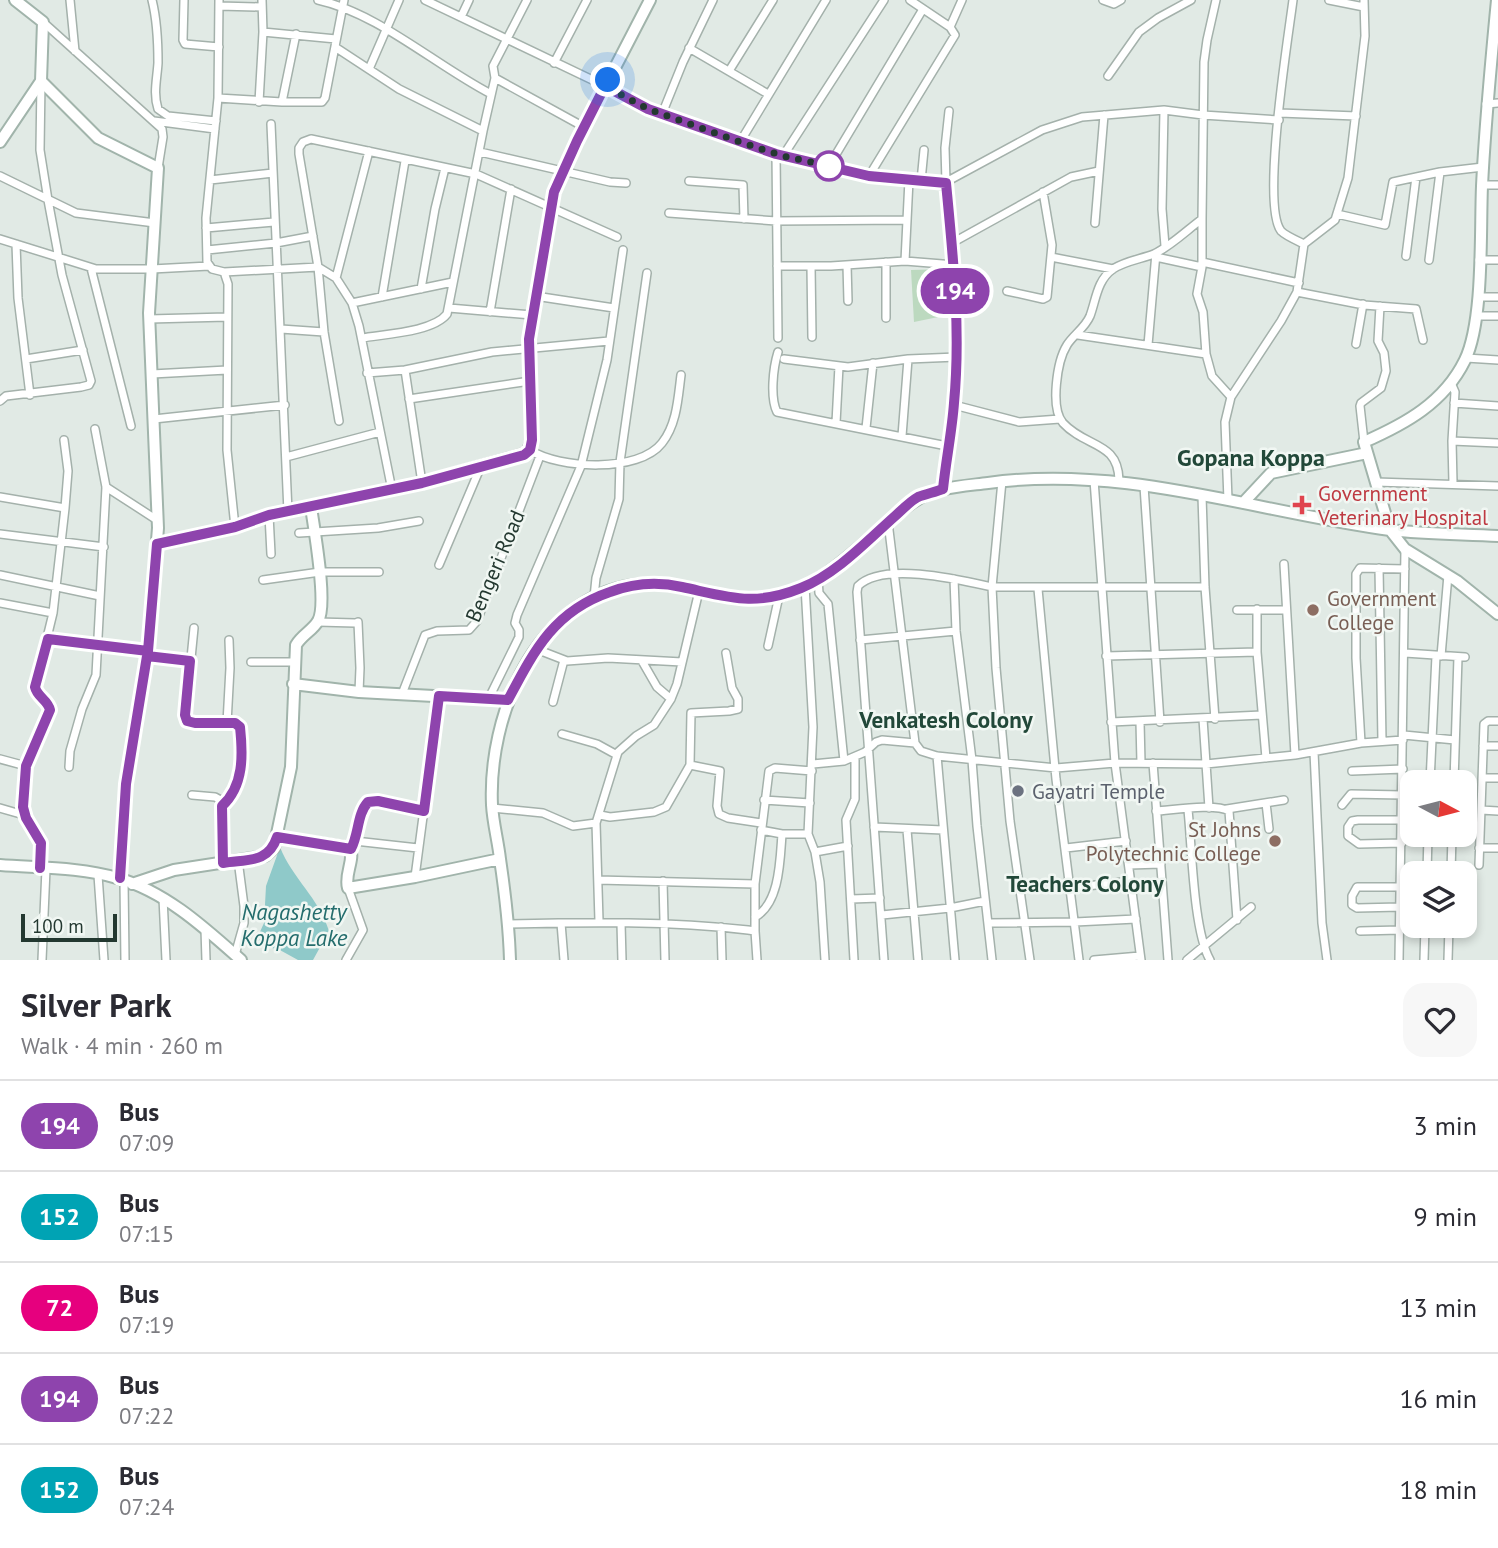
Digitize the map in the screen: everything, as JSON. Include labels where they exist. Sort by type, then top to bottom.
[{"type":"street","points":[[15,0],[43,22],[163,133],[158,168],[149,319],[157,544],[147,653],[126,784],[125,960]]},
{"type":"street","points":[[71,0],[75,51]]},
{"type":"street","points":[[152,0],[158,63],[155,94],[158,109],[168,117],[215,125]]},
{"type":"street","points":[[184,0],[185,44],[219,47]]},
{"type":"street","points":[[318,0],[343,3],[460,78],[491,94]]},
{"type":"street","points":[[369,69],[399,0]]},
{"type":"street","points":[[425,0],[662,114],[780,155],[869,176],[921,179]]},
{"type":"street","points":[[461,17],[469,0]]},
{"type":"street","points":[[362,338],[431,326],[442,320],[449,308],[495,78],[493,66],[527,0]]},
{"type":"street","points":[[554,63],[587,0]]},
{"type":"street","points":[[535,453],[532,440],[529,349],[535,296],[554,192],[584,127],[650,0]]},
{"type":"street","points":[[662,114],[689,48],[713,0]]},
{"type":"street","points":[[729,71],[773,0]]},
{"type":"street","points":[[740,142],[827,0]]},
{"type":"street","points":[[778,338],[776,221],[780,155],[884,0]]},
{"type":"street","points":[[869,176],[954,40],[955,35],[950,27],[922,5],[910,0]]},
{"type":"street","points":[[950,27],[962,0]]},
{"type":"street","points":[[1103,0],[1114,4],[1121,0]]},
{"type":"street","points":[[1108,76],[1139,32],[1191,0]]},
{"type":"street","points":[[1216,0],[1207,40],[1203,115],[1202,264],[1197,294],[1203,312],[1206,354],[1212,376],[1231,397]]},
{"type":"street","points":[[1293,0],[1273,170],[1275,218],[1282,232],[1304,244]]},
{"type":"street","points":[[1228,500],[1225,422],[1231,397],[1297,292],[1304,244],[1335,220],[1348,178],[1364,36],[1364,4],[1329,0]]},
{"type":"street","points":[[1364,442],[1398,427],[1431,405],[1451,383],[1466,358],[1477,316],[1483,167],[1492,104],[1497,0]]},
{"type":"street","points":[[209,266],[206,228],[218,98],[219,3],[262,4],[259,102]]},
{"type":"street","points":[[218,98],[282,103],[322,102],[325,98],[343,3]]},
{"type":"street","points":[[829,166],[922,5]]},
{"type":"street","points":[[1,398],[89,385],[91,377],[58,257],[40,150],[43,22]]},
{"type":"street","points":[[263,32],[296,34],[335,43],[399,89],[483,131]]},
{"type":"street","points":[[282,103],[296,34]]},
{"type":"street","points":[[689,48],[768,94]]},
{"type":"street","points":[[495,78],[584,127]]},
{"type":"street","points":[[0,142],[41,81]]},
{"type":"street","points":[[41,81],[97,138],[158,168]]},
{"type":"street","points":[[1164,110],[1162,209],[1165,246]]},
{"type":"street","points":[[887,178],[888,173],[946,183],[1042,130],[1072,119],[1164,110],[1203,115],[1356,116]]},
{"type":"street","points":[[943,489],[957,357],[955,265],[946,183],[945,148],[949,111]]},
{"type":"street","points":[[1095,223],[1104,115]]},
{"type":"street","points":[[153,121],[215,125]]},
{"type":"street","points":[[271,124],[288,512]]},
{"type":"street","points":[[339,421],[299,154],[301,143],[311,139],[405,161],[476,172],[617,237]]},
{"type":"street","points":[[921,179],[924,150]]},
{"type":"street","points":[[336,278],[369,151]]},
{"type":"street","points":[[479,154],[610,182],[626,183]]},
{"type":"street","points":[[382,297],[405,161]]},
{"type":"street","points":[[1337,214],[1385,225],[1392,183],[1440,172],[1483,167]]},
{"type":"street","points":[[421,289],[435,209],[446,169]]},
{"type":"street","points":[[952,243],[1043,191],[1079,174],[1099,171]]},
{"type":"street","points":[[1429,260],[1440,172]]},
{"type":"street","points":[[210,180],[273,173]]},
{"type":"street","points":[[0,176],[85,216],[155,223]]},
{"type":"street","points":[[1406,256],[1416,177]]},
{"type":"street","points":[[905,261],[909,180]]},
{"type":"street","points":[[689,181],[743,185],[744,219]]},
{"type":"street","points":[[1482,185],[1498,185]]},
{"type":"street","points":[[490,312],[511,190]]},
{"type":"street","points":[[1007,291],[1045,299],[1052,245],[1043,191]]},
{"type":"street","points":[[669,213],[776,221],[907,220]]},
{"type":"street","points":[[1051,257],[1113,269],[1156,255],[1202,219]]},
{"type":"street","points":[[206,228],[274,222]]},
{"type":"street","points":[[207,250],[313,236]]},
{"type":"street","points":[[0,239],[91,268],[152,270],[209,266],[224,272],[318,267],[336,278],[352,303],[362,338],[392,489]]},
{"type":"street","points":[[16,244],[18,298],[30,395]]},
{"type":"street","points":[[487,701],[519,637],[519,629],[515,623],[517,615],[581,466],[609,341],[623,250]]},
{"type":"street","points":[[1156,255],[1299,283]]},
{"type":"street","points":[[1148,345],[1156,255]]},
{"type":"street","points":[[1479,260],[1498,260]]},
{"type":"street","points":[[777,265],[847,265],[905,261],[955,265]]},
{"type":"street","points":[[886,262],[886,318]]},
{"type":"street","points":[[847,265],[848,301]]},
{"type":"street","points":[[811,266],[812,337]]},
{"type":"street","points":[[91,268],[131,426]]},
{"type":"street","points":[[1113,269],[1098,287],[1090,315],[1077,335],[1068,343],[1060,359],[1056,411],[1060,419],[1081,437],[1111,452],[1117,463],[1119,480]]},
{"type":"street","points":[[224,272],[228,284],[227,450],[235,527]]},
{"type":"street","points":[[594,597],[596,578],[619,499],[620,462],[647,273]]},
{"type":"street","points":[[352,303],[453,282]]},
{"type":"street","points":[[1297,292],[1417,310],[1423,340]]},
{"type":"street","points":[[535,296],[614,309]]},
{"type":"street","points":[[1478,297],[1498,298]]},
{"type":"street","points":[[1356,344],[1363,304]]},
{"type":"street","points":[[1380,306],[1378,341],[1384,353],[1386,371],[1381,388],[1361,403],[1359,410],[1364,442],[1390,530],[1405,549],[1448,575],[1498,614]]},
{"type":"street","points":[[449,308],[532,315]]},
{"type":"street","points":[[1477,316],[1498,316]]},
{"type":"street","points":[[149,319],[228,317]]},
{"type":"street","points":[[281,330],[324,332]]},
{"type":"street","points":[[1077,335],[1206,354]]},
{"type":"street","points":[[367,373],[405,370],[492,352],[609,341]]},
{"type":"street","points":[[26,359],[83,350]]},
{"type":"street","points":[[778,352],[775,362],[775,411],[947,446]]},
{"type":"street","points":[[784,359],[839,366],[957,357]]},
{"type":"street","points":[[1466,358],[1498,360]]},
{"type":"street","points":[[902,436],[908,359]]},
{"type":"street","points":[[866,428],[873,363]]},
{"type":"street","points":[[836,423],[839,366]]},
{"type":"street","points":[[152,374],[227,370]]},
{"type":"street","points":[[405,370],[422,483]]},
{"type":"street","points":[[157,544],[235,527],[269,515],[422,483],[535,453],[581,466],[636,460],[658,448],[668,434],[677,410],[681,375]]},
{"type":"street","points":[[409,399],[530,381]]},
{"type":"street","points":[[1451,383],[1455,393],[1453,483]]},
{"type":"street","points":[[1454,403],[1498,406]]},
{"type":"street","points":[[154,419],[285,405]]},
{"type":"street","points":[[954,405],[1019,422],[1060,419]]},
{"type":"street","points":[[69,767],[70,751],[82,709],[96,675],[106,487],[95,429]]},
{"type":"street","points":[[286,457],[380,432]]},
{"type":"street","points":[[42,960],[41,843],[24,815],[23,807],[26,766],[50,710],[48,703],[37,694],[35,687],[53,613],[68,471],[64,440]]},
{"type":"street","points":[[1452,441],[1498,443]]},
{"type":"street","name":"Bengeri Road","points":[[402,694],[425,635],[437,631],[469,631],[477,621],[535,453]]},
{"type":"street","points":[[1242,503],[1271,473],[1367,453]]},
{"type":"street","points":[[439,565],[481,466]]},
{"type":"street","points":[[510,960],[509,924],[492,808],[492,759],[508,700],[536,649],[555,624],[594,597],[629,585],[653,583],[744,600],[779,596],[818,579],[916,498],[943,489],[1021,478],[1119,480],[1390,530],[1498,536]]},
{"type":"street","points":[[1094,480],[1111,722],[1140,958],[1094,960]]},
{"type":"street","points":[[1002,481],[992,587],[996,668],[1010,821],[1030,960]]},
{"type":"street","points":[[1376,482],[1498,486]]},
{"type":"street","points":[[1144,486],[1160,722]]},
{"type":"street","points":[[106,487],[157,520]]},
{"type":"street","points":[[1202,496],[1205,587],[1215,719]]},
{"type":"street","points":[[0,497],[65,508]]},
{"type":"street","points":[[125,881],[174,870],[265,856],[271,852],[277,837],[291,767],[296,645],[318,622],[321,612],[320,572],[311,507]]},
{"type":"street","points":[[269,515],[271,554]]},
{"type":"street","points":[[299,533],[378,528],[419,521]]},
{"type":"street","points":[[888,522],[915,743],[921,751],[937,756],[1056,768],[1115,763],[1206,764],[1295,755],[1403,737],[1455,740]]},
{"type":"street","points":[[0,534],[104,547]]},
{"type":"street","points":[[1352,771],[1403,769],[1405,549]]},
{"type":"street","points":[[1284,564],[1295,755]]},
{"type":"street","points":[[1361,743],[1356,658],[1356,574],[1360,568],[1405,569]]},
{"type":"street","points":[[1379,568],[1382,741]]},
{"type":"street","points":[[263,580],[320,572],[379,572]]},
{"type":"street","points":[[884,960],[858,586],[868,578],[895,574],[954,579],[992,587],[1038,589],[1205,587]]},
{"type":"street","points":[[0,575],[100,596]]},
{"type":"street","points":[[1430,770],[1431,737],[1448,575]]},
{"type":"street","points":[[818,579],[819,593],[828,604],[844,761]]},
{"type":"street","points":[[954,579],[956,631],[992,960]]},
{"type":"street","points":[[805,586],[812,768],[808,834],[815,852],[820,882],[825,960]]},
{"type":"street","points":[[1038,589],[1079,960]]},
{"type":"street","points":[[599,921],[596,823],[617,755],[626,744],[654,725],[671,699],[699,591]]},
{"type":"street","points":[[768,646],[779,596]]},
{"type":"street","points":[[0,603],[53,613]]},
{"type":"street","points":[[1257,609],[1257,652],[1266,758]]},
{"type":"street","points":[[1237,610],[1285,610]]},
{"type":"street","points":[[318,622],[357,623],[360,650],[359,692]]},
{"type":"street","points":[[194,628],[185,715],[187,721],[235,723],[240,727],[241,764],[238,784],[222,806],[223,863]]},
{"type":"street","points":[[860,640],[956,631]]},
{"type":"street","points":[[48,639],[96,644],[190,661]]},
{"type":"street","points":[[227,723],[229,640]]},
{"type":"street","points":[[536,649],[564,660],[608,657],[682,662]]},
{"type":"street","points":[[1106,656],[1257,652]]},
{"type":"street","points":[[600,815],[610,817],[666,807],[690,765],[691,713],[738,709],[726,653]]},
{"type":"street","points":[[1405,653],[1462,657],[1454,770]]},
{"type":"street","points":[[553,702],[564,660]]},
{"type":"street","points":[[642,661],[657,687],[671,699]]},
{"type":"street","points":[[251,662],[294,662]]},
{"type":"street","points":[[293,684],[359,692],[487,701],[508,700]]},
{"type":"street","points":[[415,877],[439,696]]},
{"type":"street","points":[[1111,722],[1160,722],[1262,715]]},
{"type":"street","points":[[1203,719],[1209,808]]},
{"type":"street","points":[[1479,865],[1485,723],[1498,721]]},
{"type":"street","points":[[1140,722],[1141,763]]},
{"type":"street","points":[[562,734],[597,744],[617,755]]},
{"type":"street","points":[[757,960],[755,884],[770,769],[812,768],[844,761],[855,757],[876,741],[915,743]]},
{"type":"street","points":[[1483,746],[1498,746]]},
{"type":"street","points":[[1314,752],[1322,923],[1327,960]]},
{"type":"street","points":[[937,756],[955,960]]},
{"type":"street","points":[[854,960],[846,820],[855,799],[855,757]]},
{"type":"street","points":[[0,759],[26,766]]},
{"type":"street","points":[[1153,763],[1168,960]]},
{"type":"street","points":[[690,765],[720,771],[717,794],[719,814],[782,834],[808,834]]},
{"type":"street","points":[[1482,778],[1498,778]]},
{"type":"street","points":[[1342,805],[1352,794],[1400,795]]},
{"type":"street","points":[[192,795],[215,797],[226,803]]},
{"type":"street","points":[[764,800],[810,803]]},
{"type":"street","points":[[1156,811],[1227,809],[1284,800]]},
{"type":"street","points":[[346,960],[363,930],[346,879],[363,807],[368,802],[378,801],[424,811]]},
{"type":"street","points":[[1266,803],[1269,829]]},
{"type":"street","points":[[0,808],[24,815]]},
{"type":"street","points":[[492,808],[543,813],[573,826],[596,823]]},
{"type":"street","points":[[1227,809],[1237,920]]},
{"type":"street","points":[[1188,810],[1199,919],[1204,947],[1210,960]]},
{"type":"street","points":[[1481,810],[1498,811]]},
{"type":"street","points":[[1400,820],[1352,821],[1347,831],[1352,840],[1359,844],[1400,843]]},
{"type":"street","points":[[874,827],[943,830]]},
{"type":"street","points":[[907,830],[918,960]]},
{"type":"street","points":[[755,917],[763,913],[778,883],[782,834]]},
{"type":"street","points":[[277,837],[418,848]]},
{"type":"street","points":[[1066,848],[1126,841]]},
{"type":"street","points":[[815,852],[848,846]]},
{"type":"street","points":[[1479,848],[1498,848]]},
{"type":"street","points":[[348,888],[500,859]]},
{"type":"street","points":[[238,860],[244,906],[238,957]]},
{"type":"street","points":[[1129,865],[1161,864]]},
{"type":"street","points":[[0,865],[98,875],[125,881],[163,898],[205,928],[238,957]]},
{"type":"street","points":[[98,875],[104,960]]},
{"type":"street","points":[[598,880],[755,884]]},
{"type":"street","points":[[663,881],[665,960]]},
{"type":"street","points":[[1069,888],[1131,881]]},
{"type":"street","points":[[1400,887],[1357,887],[1352,905],[1357,908],[1400,904]]},
{"type":"street","points":[[163,898],[166,960]]},
{"type":"street","points":[[851,899],[880,898]]},
{"type":"street","points":[[882,915],[914,913],[985,901]]},
{"type":"street","points":[[1187,960],[1251,907]]},
{"type":"street","points":[[988,923],[1136,919]]},
{"type":"street","points":[[561,922],[564,960]]},
{"type":"street","points":[[509,924],[664,922],[755,931]]},
{"type":"street","points":[[621,923],[622,960]]},
{"type":"street","points":[[721,927],[722,960]]},
{"type":"street","points":[[205,928],[206,960]]},
{"type":"street","points":[[1360,931],[1400,930],[1399,960]]},
{"type":"street","points":[[1424,960],[1425,938]]},
{"type":"street","points":[[1448,960],[1449,938]]},
{"type":"green space","points":[[947,269],[948,315],[914,322],[911,270]]},
{"type":"water","name":"Nagashetty Koppa Lake","points":[[280,847],[291,869],[319,908],[329,931],[313,960],[298,960],[278,949],[254,945],[264,923],[266,886]]},
{"type":"bus line","name":"194","points":[[40,868],[40,839],[23,813],[23,807],[26,766],[50,710],[48,703],[37,694],[35,687],[48,639],[148,651],[157,544],[235,527],[269,515],[422,483],[524,455],[530,450],[529,339],[554,192],[605,86],[648,109],[776,154],[869,176],[946,183],[955,265],[957,357],[943,489],[916,498],[847,558],[818,579],[779,596],[737,600],[664,583],[653,583],[629,585],[594,597],[576,607],[555,624],[540,643],[508,700],[487,701],[439,696],[424,811],[372,800],[368,802],[363,807],[351,849],[277,837],[274,848],[265,856],[223,863],[222,806],[234,791],[240,776],[240,727],[235,723],[189,723],[185,715],[190,661],[147,656],[126,784],[120,878]]},
{"type":"place","name":"Government Veterinary Hospital","points":[[1302,505]]},
{"type":"place","name":"Government College","points":[[1313,610]]},
{"type":"place","name":"Gayatri Temple","points":[[1018,791]]},
{"type":"place","name":"St Johns Polytechnic College","points":[[1275,841]]},
{"type":"district","name":"Gopana Koppa","points":[[1251,457]]},
{"type":"district","name":"Venkatesh Colony","points":[[946,719]]},
{"type":"district","name":"Teachers Colony","points":[[1085,883]]},
{"type":"route","points":[[608,80],[605,86],[648,109],[747,145],[829,166]]}]
